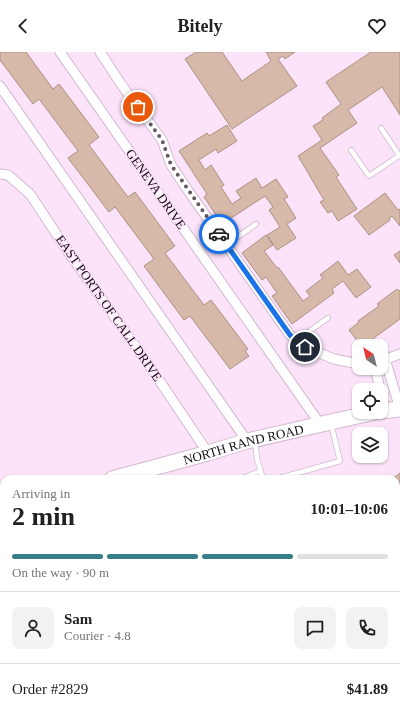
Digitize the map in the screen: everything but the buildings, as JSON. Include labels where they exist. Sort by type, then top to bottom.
[{"type":"main road","name":"NORTH RAND ROAD","points":[[127,475],[251,440],[352,417]]},
{"type":"street","name":"GENEVA DRIVE","points":[[60,52],[325,423]]},
{"type":"street","points":[[100,52],[162,140],[171,165],[290,335],[305,347],[334,359],[352,363]]},
{"type":"street","points":[[0,86],[251,440]]},
{"type":"street","name":"EAST PORTS OF CALL DRIVE","points":[[0,174],[8,175],[30,194],[69,253],[151,368],[208,453]]},
{"type":"street","points":[[388,358],[400,354]]},
{"type":"lane","points":[[351,150],[369,176],[400,155],[381,128]]},
{"type":"lane","points":[[226,245],[256,224]]},
{"type":"lane","points":[[297,340],[328,318]]},
{"type":"lane","points":[[290,475],[340,461],[325,423]]},
{"type":"lane","points":[[251,440],[262,475]]},
{"type":"lane","points":[[250,475],[261,471]]},
{"type":"way so far","points":[[138,107],[162,140],[171,165],[219,234]]},
{"type":"route","points":[[219,234],[290,335],[305,347]]}]
